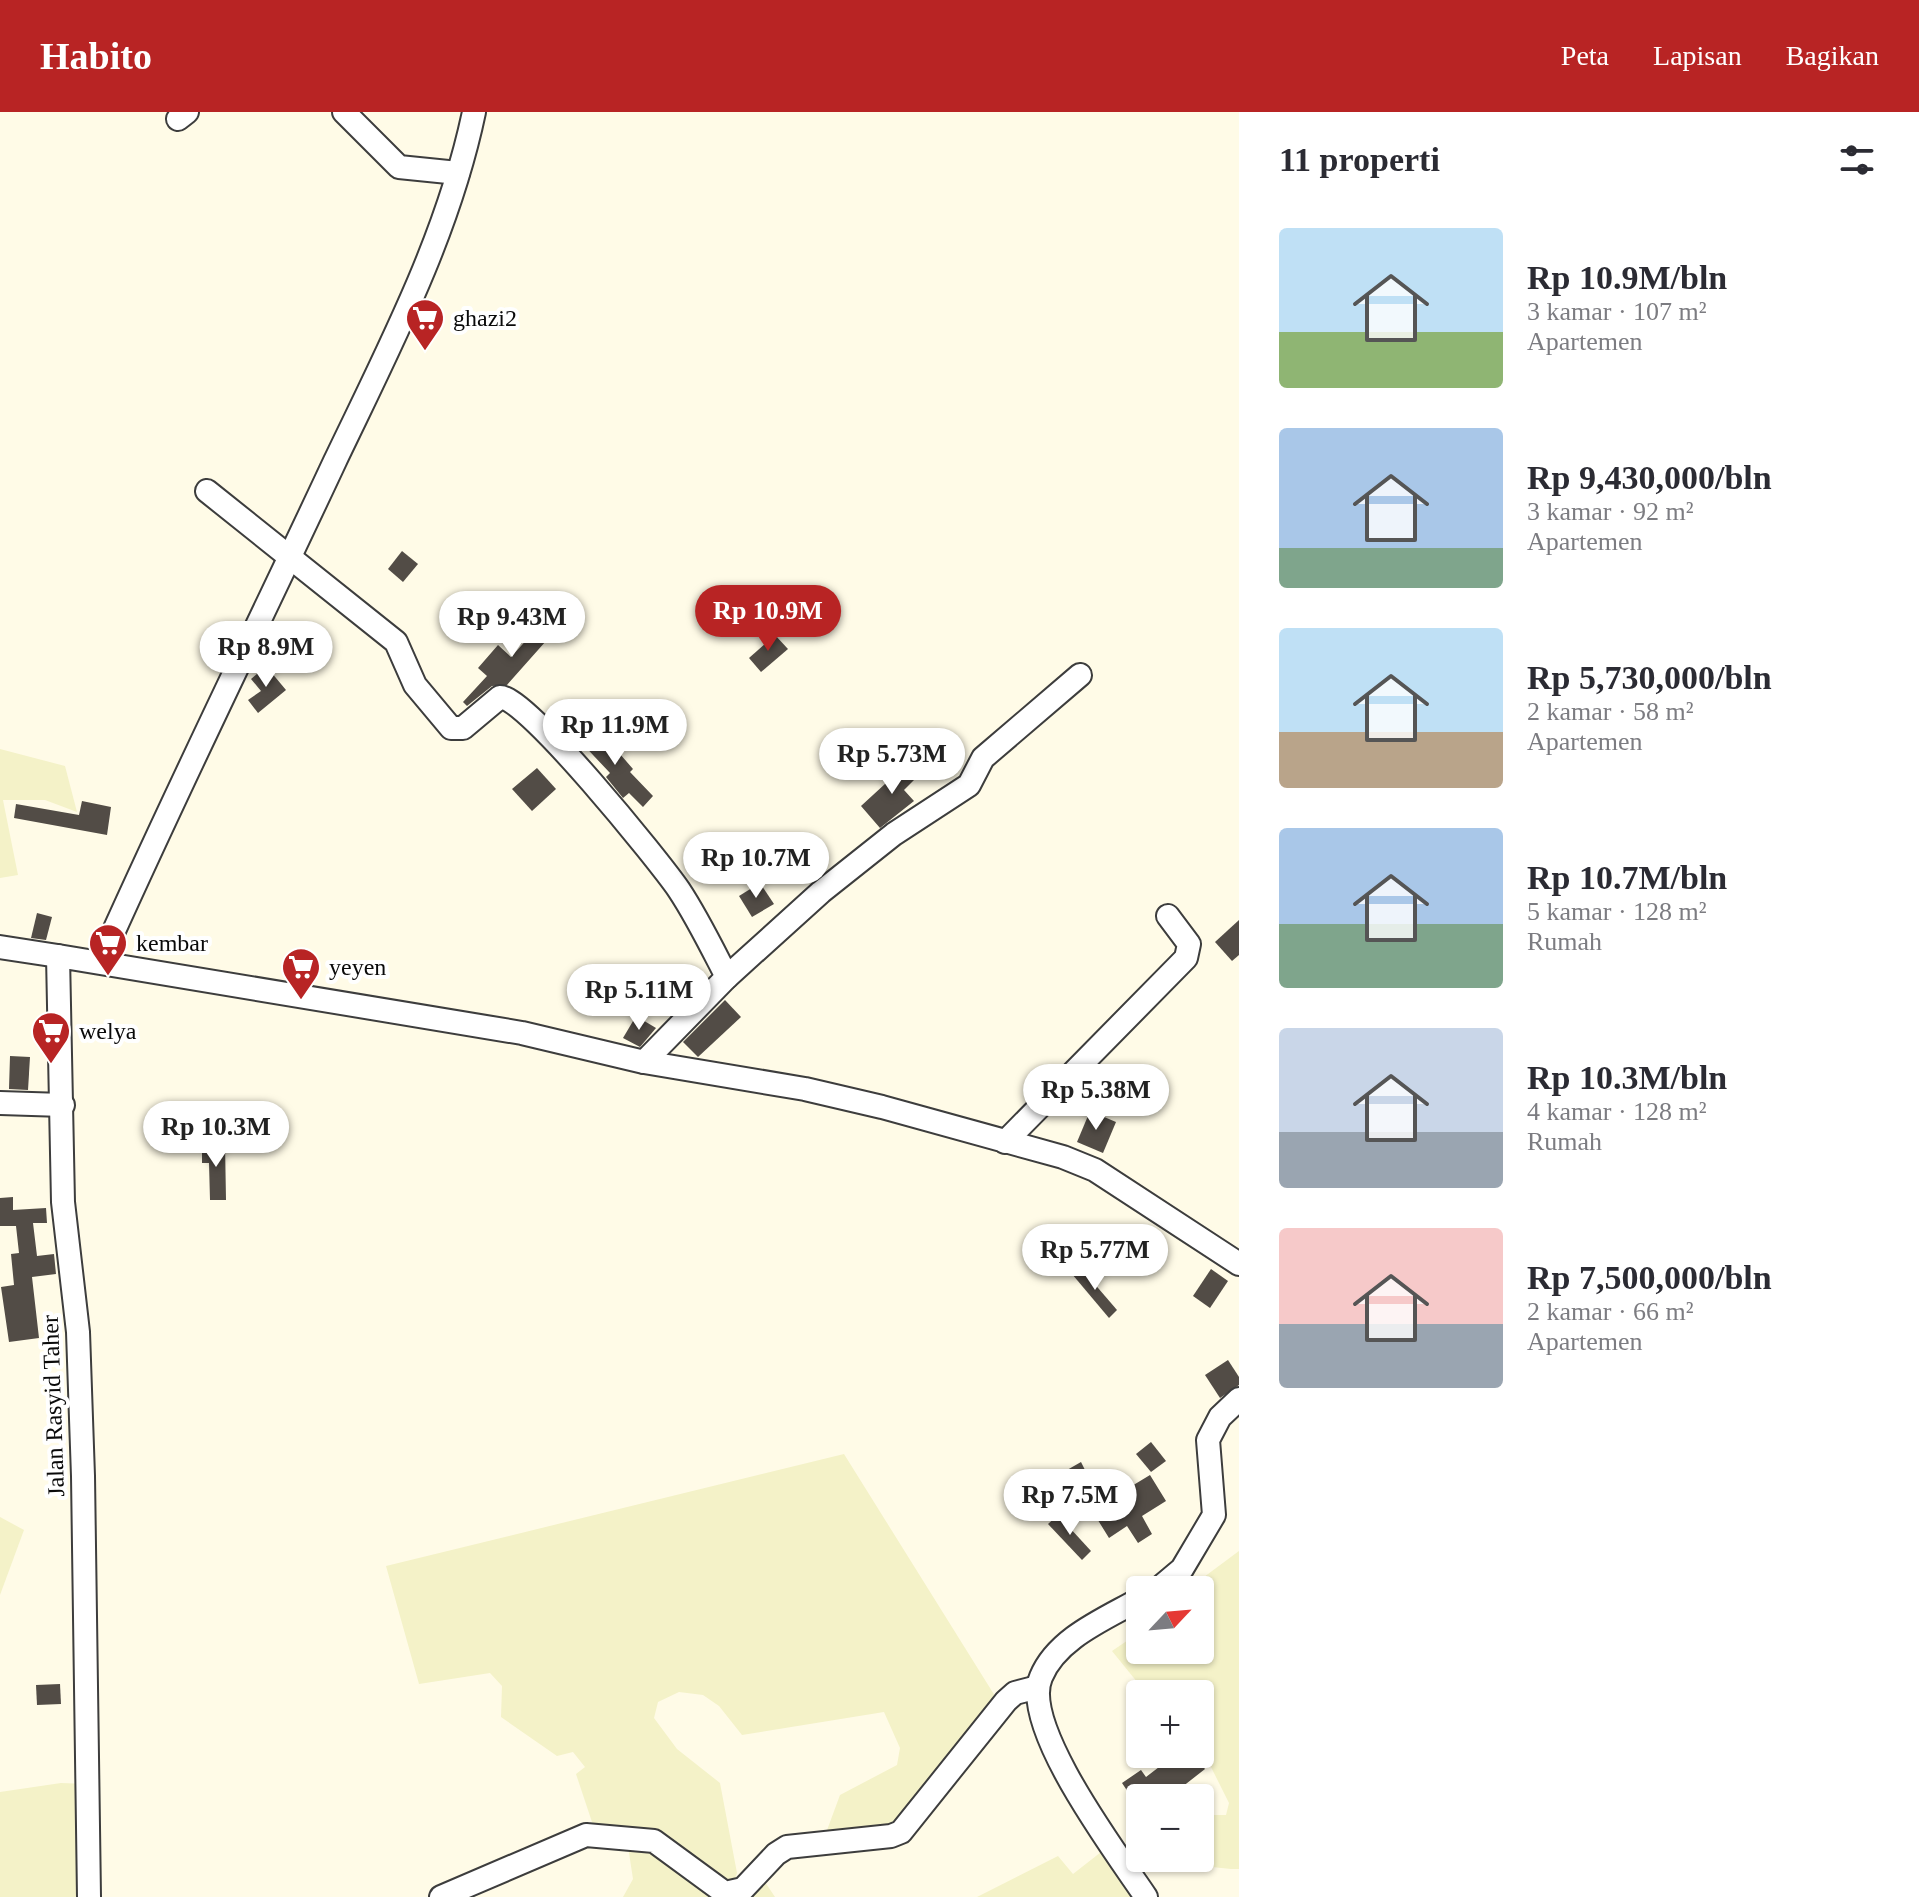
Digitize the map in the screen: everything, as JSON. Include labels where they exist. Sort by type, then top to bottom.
[{"type":"street","points":[[344,112],[399,167],[458,173]]},
{"type":"street","points":[[100,962],[186,771],[389,353],[424,271],[458,173],[474,112]]},
{"type":"street","points":[[207,491],[396,642],[415,685],[451,728],[463,728],[503,696],[540,727],[623,817],[678,888],[727,977]]},
{"type":"street","points":[[644,1062],[727,977],[821,892],[894,834],[969,785],[983,758],[1080,675]]},
{"type":"street","points":[[1005,1142],[1186,958],[1189,944],[1168,916]]},
{"type":"street","points":[[0,947],[522,1033],[644,1062],[805,1089],[1005,1142],[1095,1170],[1239,1264]]},
{"type":"street","name":"Jalan Rasyid Taher","points":[[58,956],[63,1202],[78,1332],[83,1476],[89,1897]]},
{"type":"street","points":[[0,1103],[63,1105]]},
{"type":"street","points":[[1174,1576],[1182,1569],[1214,1515],[1208,1440],[1220,1417],[1239,1399]]},
{"type":"street","points":[[1126,1607],[1072,1639],[1056,1653],[1036,1694],[1070,1780],[1146,1897]]},
{"type":"street","points":[[441,1897],[586,1835],[654,1841],[720,1892],[738,1891],[787,1847],[891,1836],[901,1832],[1006,1701],[1015,1693],[1038,1687]]},
{"type":"shaded area","points":[[0,749],[65,766],[77,812],[45,800],[3,800],[18,875],[0,878]]},
{"type":"shaded area","points":[[844,1454],[1000,1704],[897,1833],[823,1841],[840,1795],[897,1765],[900,1748],[884,1712],[742,1735],[719,1706],[703,1695],[679,1692],[658,1702],[654,1718],[677,1749],[720,1783],[737,1873],[731,1891],[661,1842],[596,1834],[576,1774],[585,1767],[573,1752],[557,1756],[501,1717],[502,1686],[490,1673],[419,1684],[386,1566]]},
{"type":"shaded area","points":[[0,1517],[24,1530],[0,1595]]},
{"type":"shaded area","points":[[1239,1551],[1239,1869],[1214,1867],[1214,1815],[1226,1815],[1229,1803],[1212,1768],[1214,1768],[1214,1680],[1136,1680],[1112,1651],[1126,1642],[1126,1664],[1214,1664],[1214,1576],[1205,1576]]},
{"type":"shaded area","points":[[61,1783],[88,1784],[90,1897],[0,1897],[0,1792]]},
{"type":"shaded area","points":[[627,1840],[660,1846],[725,1895],[759,1873],[775,1897],[623,1897],[633,1879]]},
{"type":"shaded area","points":[[1110,1845],[1142,1897],[977,1897],[1058,1856],[1073,1874]]},
{"type":"building","points":[[402,551],[418,564],[403,582],[388,569]]},
{"type":"building","points":[[551,613],[562,623],[507,685],[492,686],[467,706],[463,702],[487,676],[478,668],[498,645],[511,657]]},
{"type":"building","points":[[775,635],[788,649],[761,672],[749,658]]},
{"type":"building","points":[[266,666],[286,690],[258,713],[248,700],[261,691],[251,679]]},
{"type":"building","points":[[590,726],[606,745],[611,740],[622,752],[620,754],[633,769],[630,772],[653,796],[643,807],[629,793],[623,798],[606,777],[610,773],[577,738]]},
{"type":"building","points":[[910,761],[921,773],[904,790],[914,801],[880,828],[861,806]]},
{"type":"building","points":[[537,768],[556,789],[532,811],[512,789]]},
{"type":"building","points":[[82,801],[111,807],[107,835],[14,818],[16,804],[79,815]]},
{"type":"building","points":[[760,883],[774,904],[752,917],[739,896]]},
{"type":"building","points":[[37,913],[52,917],[46,940],[31,938]]},
{"type":"building","points":[[1239,920],[1239,955],[1232,961],[1215,942]]},
{"type":"building","points":[[725,1000],[741,1017],[698,1057],[683,1042]]},
{"type":"building","points":[[636,1016],[656,1028],[640,1047],[623,1038]]},
{"type":"building","points":[[10,1056],[30,1057],[28,1090],[9,1089]]},
{"type":"building","points":[[1090,1111],[1116,1122],[1103,1153],[1077,1142]]},
{"type":"building","points":[[202,1142],[225,1143],[226,1200],[210,1200],[209,1163],[202,1163]]},
{"type":"building","points":[[13,1197],[13,1210],[46,1208],[47,1223],[33,1223],[37,1256],[54,1254],[56,1274],[32,1277],[39,1338],[9,1342],[1,1287],[14,1285],[11,1254],[19,1253],[16,1226],[0,1226],[0,1198]]},
{"type":"building","points":[[1080,1267],[1117,1310],[1109,1318],[1072,1274]]},
{"type":"building","points":[[1211,1269],[1228,1281],[1210,1308],[1193,1296]]},
{"type":"building","points":[[1228,1360],[1239,1377],[1239,1385],[1220,1398],[1205,1375]]},
{"type":"building","points":[[1151,1442],[1166,1461],[1151,1472],[1136,1454]]},
{"type":"building","points":[[1081,1462],[1091,1482],[1104,1474],[1117,1495],[1150,1475],[1166,1501],[1142,1516],[1152,1534],[1138,1543],[1127,1526],[1109,1538],[1067,1470]]},
{"type":"building","points":[[1058,1515],[1091,1551],[1082,1560],[1048,1524]]},
{"type":"building","points":[[60,1684],[61,1704],[37,1705],[36,1685]]},
{"type":"building","points":[[1158,1768],[1205,1769],[1186,1784],[1126,1784],[1126,1789],[1122,1783],[1141,1770],[1146,1777]]},
{"type":"place","name":"ghazi2","points":[[425,352]]},
{"type":"place","name":"kembar","points":[[108,977]]},
{"type":"place","name":"yeyen","points":[[301,1001]]},
{"type":"place","name":"welya","points":[[51,1065]]}]
